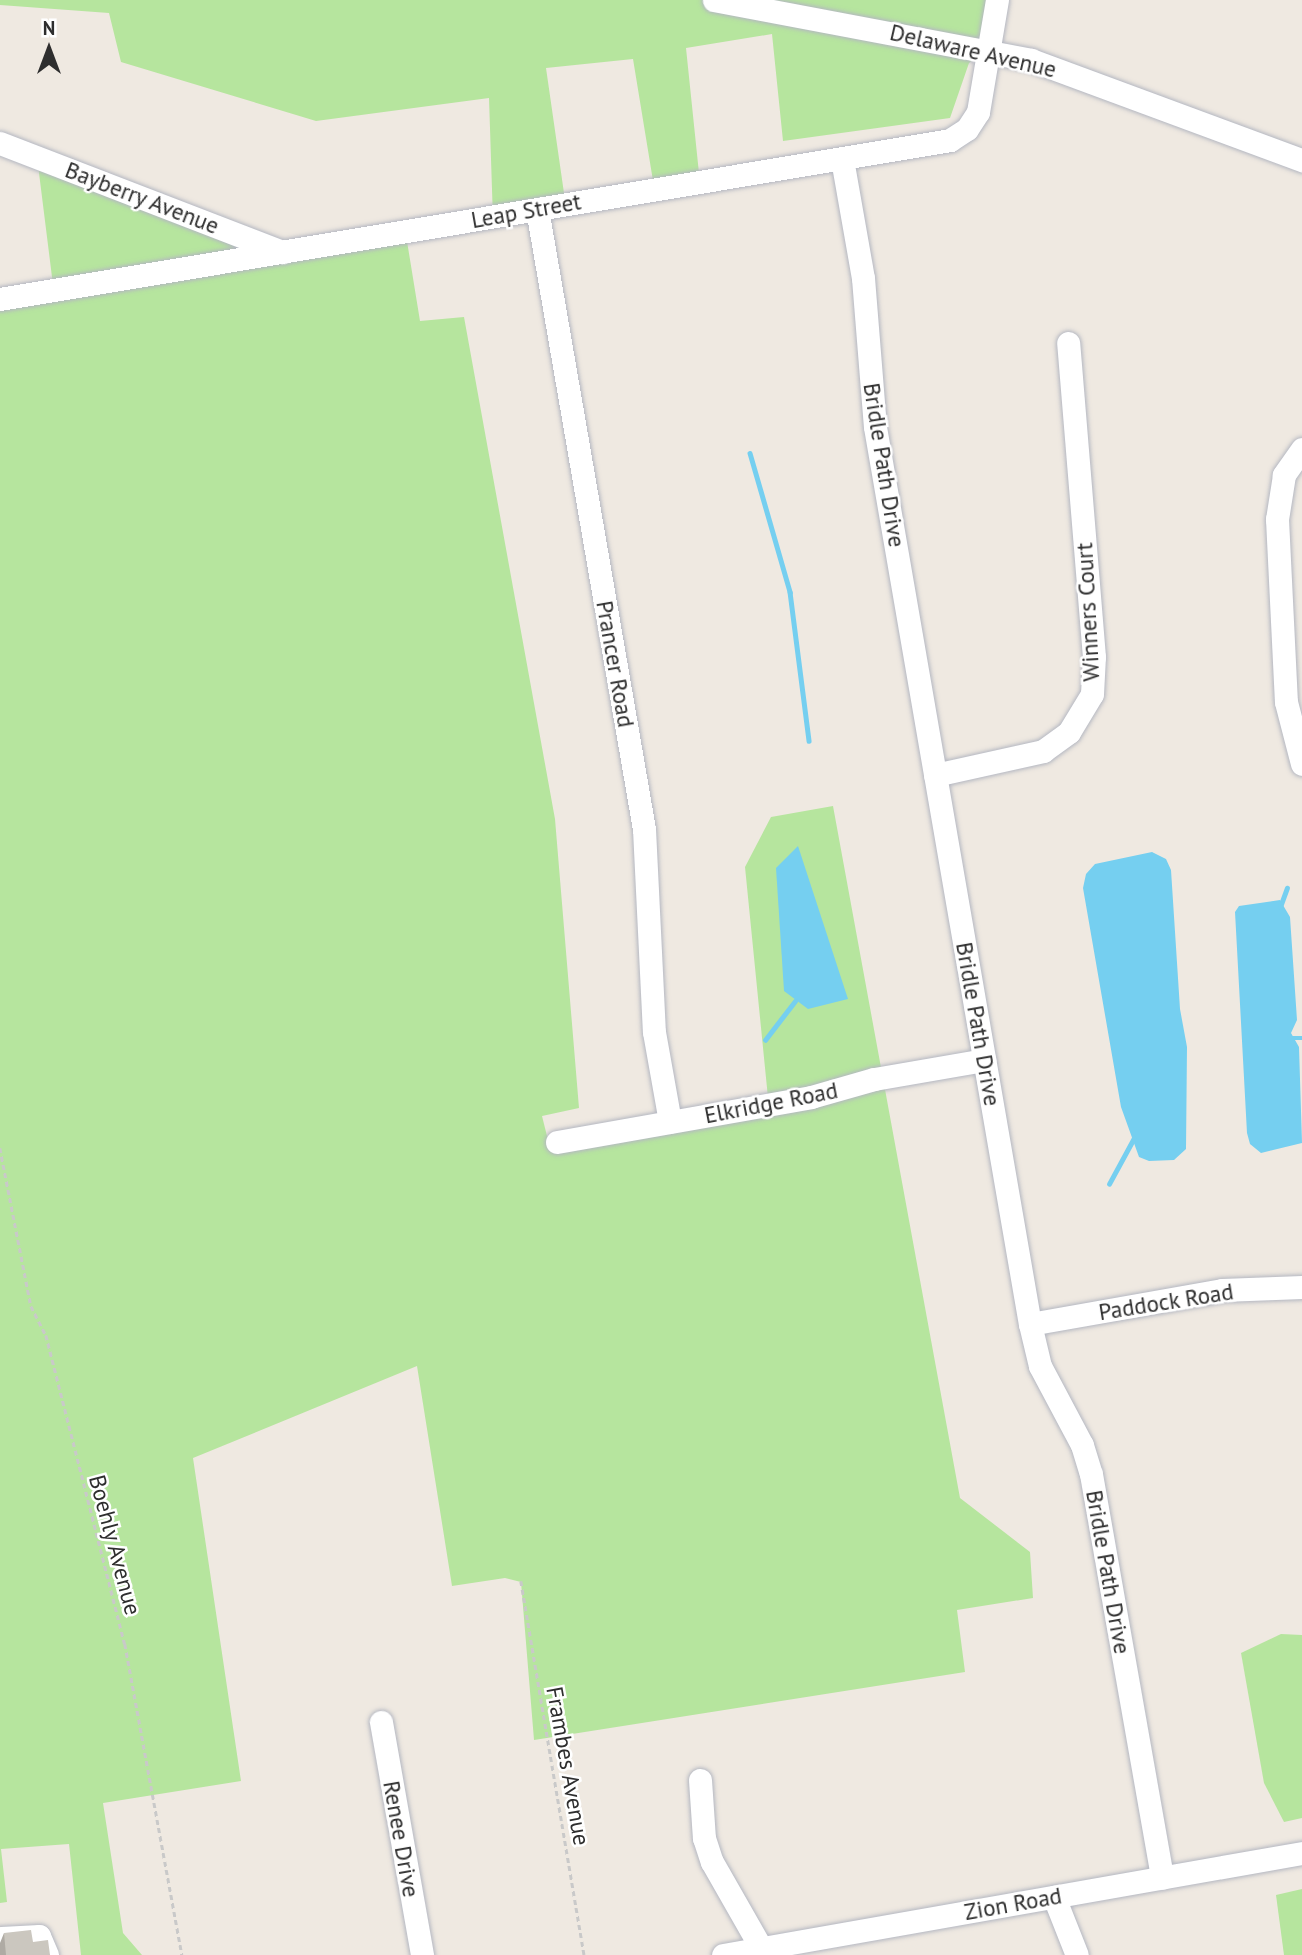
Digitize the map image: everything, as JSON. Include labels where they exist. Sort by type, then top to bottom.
[{"type":"street","name":"Delaware Avenue","points":[[714,0],[807,8],[1047,65],[1302,160]]},
{"type":"street","name":"Leap Street","points":[[0,299],[935,144],[963,133],[978,112],[997,0]]},
{"type":"street","name":"Bayberry Avenue","points":[[0,143],[283,252]]},
{"type":"street","name":"Bridle Path Drive","points":[[842,159],[866,298],[875,427],[1030,1324],[1046,1382],[1088,1460],[1162,1878]]},
{"type":"street","name":"Prancer Road","points":[[537,209],[644,829],[654,1032],[670,1122]]},
{"type":"street","name":"Winners Court","points":[[935,775],[1044,751],[1069,733],[1092,694],[1094,657],[1068,343]]},
{"type":"street","points":[[1302,449],[1284,475],[1279,496],[1293,654],[1286,702],[1302,764]]},
{"type":"street","name":"Elkridge Road","points":[[557,1142],[984,1059]]},
{"type":"street","name":"Paddock Road","points":[[1030,1324],[1222,1290],[1302,1287]]},
{"type":"street","name":"Renee Drive","points":[[381,1722],[422,1955]]},
{"type":"street","points":[[699,1780],[704,1838],[712,1862],[761,1948]]},
{"type":"street","name":"Zion Road","points":[[723,1955],[1302,1853]]},
{"type":"street","points":[[1054,1897],[1077,1955]]},
{"type":"street","points":[[1,1938],[39,1936],[47,1955]]},
{"type":"path","name":"Boehly Avenue","points":[[0,1148],[31,1306],[46,1335],[125,1644],[181,1955]]},
{"type":"path","name":"Frambes Avenue","points":[[521,1581],[584,1955]]},
{"type":"green space","points":[[0,0],[995,0],[986,50],[969,63],[950,118],[783,141],[772,34],[686,48],[700,183],[655,193],[633,59],[546,68],[566,207],[493,220],[489,98],[316,121],[121,62],[109,13],[0,5]]},
{"type":"green space","points":[[37,157],[291,254],[406,235],[420,321],[464,317],[555,819],[579,1108],[542,1116],[550,1148],[769,1108],[745,867],[771,817],[833,806],[960,1498],[1030,1552],[1033,1598],[957,1610],[965,1672],[534,1740],[521,1582],[505,1578],[452,1586],[417,1366],[193,1458],[241,1781],[103,1803],[123,1933],[142,1955],[81,1955],[69,1844],[1,1849],[7,1902],[0,1903],[0,302],[54,293]]},
{"type":"green space","points":[[1281,1634],[1302,1635],[1302,1818],[1284,1822],[1264,1783],[1241,1653]]},
{"type":"green space","points":[[1302,1889],[1302,1955],[1284,1955],[1276,1895]]},
{"type":"water","points":[[798,846],[848,999],[808,1009],[784,991],[776,868]]},
{"type":"water","points":[[1152,852],[1166,859],[1171,870],[1180,1009],[1187,1047],[1186,1149],[1174,1160],[1149,1161],[1139,1157],[1121,1107],[1083,888],[1086,874],[1095,864]]},
{"type":"water","points":[[1280,900],[1290,917],[1297,1020],[1291,1033],[1299,1047],[1302,1143],[1261,1153],[1250,1144],[1247,1133],[1235,912],[1239,906]]},
{"type":"building","points":[[31,1930],[33,1942],[48,1940],[50,1955],[6,1955],[4,1933]]},
{"type":"waterway","points":[[750,453],[790,592],[809,741]]},
{"type":"waterway","points":[[1280,907],[1287,888]]},
{"type":"waterway","points":[[765,1040],[795,1001]]},
{"type":"waterway","points":[[1289,1038],[1302,1038]]},
{"type":"waterway","points":[[1109,1184],[1134,1138]]}]
